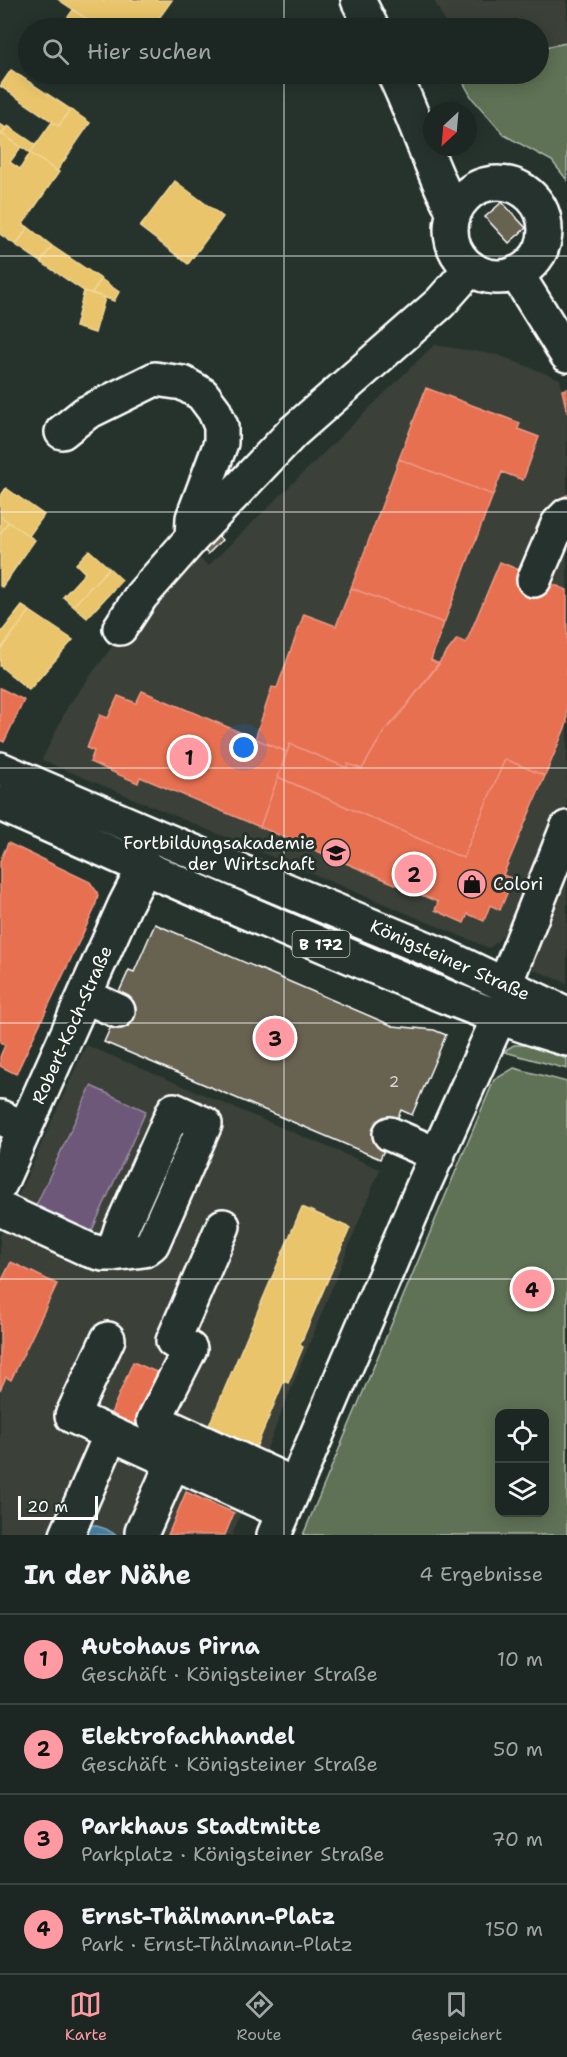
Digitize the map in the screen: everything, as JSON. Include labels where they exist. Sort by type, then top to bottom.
[{"type":"main road","points":[[358,0],[367,18]]},
{"type":"main road","points":[[399,84],[410,106],[437,182],[454,213]]},
{"type":"main road","points":[[488,183],[504,183],[519,187],[531,196],[540,208],[545,223],[545,239],[539,253],[529,266],[516,273],[493,276],[471,268],[460,257],[453,243],[451,228],[454,213],[462,200],[473,190],[488,183]]},
{"type":"main road","points":[[120,628],[141,596],[192,538],[293,432],[440,303],[471,268]]},
{"type":"main road","points":[[516,273],[567,356]]},
{"type":"main road","points":[[62,432],[86,413],[155,379],[183,383],[202,394],[214,410],[220,426],[221,443],[193,518],[192,538]]},
{"type":"main road","points":[[554,571],[558,524],[567,515]]},
{"type":"main road","name":"Königsteiner Straße","points":[[0,769],[151,852],[195,891],[427,990],[526,1027],[567,1039]]},
{"type":"main road","name":"Königsteiner Straße","points":[[0,804],[378,927],[567,1014]]},
{"type":"main road","points":[[505,984],[567,828]]},
{"type":"main road","name":"Robert-Koch-Straße","points":[[0,1184],[13,1123],[70,1027],[151,852]]},
{"type":"main road","points":[[84,996],[118,1011]]},
{"type":"main road","points":[[284,1511],[499,1017]]},
{"type":"main road","points":[[390,1134],[438,1155]]},
{"type":"main road","points":[[0,1209],[89,1250],[113,1254]]},
{"type":"main road","points":[[223,1226],[173,1341],[190,1349],[154,1420],[284,1511]]},
{"type":"main road","points":[[108,1339],[72,1416],[284,1511]]},
{"type":"main road","points":[[67,1535],[111,1434]]},
{"type":"main road","points":[[142,1532],[173,1462]]},
{"type":"shaded area","points":[[434,0],[567,0],[567,43],[549,46],[549,18],[443,18]]},
{"type":"shaded area","points":[[434,345],[498,355],[560,379],[567,413],[567,983],[522,965],[535,932],[510,922],[505,932],[489,948],[42,760],[68,706],[114,644],[191,550],[208,566]]},
{"type":"shaded area","points":[[86,1045],[380,1169],[232,1535],[0,1535],[0,1236]]},
{"type":"green space","points":[[567,43],[567,180],[552,161],[504,135],[472,98],[464,84],[549,84],[549,46]]},
{"type":"green space","points":[[187,865],[427,965],[423,974],[184,869]]},
{"type":"green space","points":[[514,1045],[528,1045],[567,1059],[567,1069],[505,1052]]},
{"type":"green space","points":[[514,1068],[567,1082],[567,1535],[303,1535],[494,1080]]},
{"type":"building: Wohnen","points":[[59,0],[100,0],[103,2],[104,0],[172,0],[159,18],[86,18]]},
{"type":"building: Wohnen","points":[[73,10],[85,18],[67,18]]},
{"type":"building: Wohnen","points":[[11,70],[18,75],[18,84],[32,84],[70,109],[59,126],[0,86]]},
{"type":"building: Wohnen","points":[[70,109],[90,123],[57,171],[30,153],[52,122],[59,126]]},
{"type":"building: Wohnen","points":[[0,124],[6,128],[0,137]]},
{"type":"building: Wohnen","points":[[8,126],[36,145],[30,153],[2,134]]},
{"type":"building: Wohnen","points":[[2,134],[21,147],[10,162],[20,169],[30,153],[59,172],[23,224],[28,227],[16,245],[0,234],[0,137]]},
{"type":"building: Wohnen","points":[[175,181],[223,217],[188,264],[140,227]]},
{"type":"building: Wohnen","points":[[28,227],[52,246],[41,262],[16,245]]},
{"type":"building: Wohnen","points":[[52,246],[101,279],[92,293],[84,291],[41,262]]},
{"type":"building: Wohnen","points":[[101,279],[119,292],[114,301],[92,293]]},
{"type":"building: Wohnen","points":[[84,291],[105,298],[95,333],[75,327]]},
{"type":"building: Wohnen","points":[[6,488],[44,515],[29,536],[0,516],[0,497]]},
{"type":"building: Wohnen","points":[[0,516],[8,522],[0,534]]},
{"type":"building: Wohnen","points":[[8,522],[35,540],[2,587],[0,586],[0,534]]},
{"type":"building: Wohnen","points":[[89,550],[109,568],[73,606],[63,597],[85,573],[76,564]]},
{"type":"building: Wohnen","points":[[109,568],[122,580],[87,618],[73,606]]},
{"type":"building: Wohnen","points":[[22,606],[30,611],[0,650],[0,634]]},
{"type":"building: Wohnen","points":[[30,611],[73,640],[29,690],[0,666],[0,650]]},
{"type":"building: Wohnen","points":[[302,1207],[350,1228],[300,1345],[303,1347],[288,1383],[284,1381],[255,1450],[207,1430]]},
{"type":"building: Handel","points":[[426,388],[520,423],[518,429],[539,437],[523,480],[502,472],[493,495],[399,459]]},
{"type":"building: Handel","points":[[567,389],[567,413],[562,390]]},
{"type":"building: Handel","points":[[399,459],[493,495],[444,623],[351,588]]},
{"type":"building: Handel","points":[[567,495],[567,542],[550,583],[567,590],[567,723],[545,776],[505,759],[463,858],[278,777],[290,744],[347,768],[348,764],[362,769],[385,730],[400,714],[457,639],[466,643],[500,562],[519,570],[540,521],[555,501]]},
{"type":"building: Handel","points":[[351,588],[444,623],[431,660],[439,664],[385,730],[362,769],[348,764],[347,768],[290,744],[287,752],[255,739],[272,687],[277,688],[304,614],[336,626]]},
{"type":"building: Handel","points":[[0,688],[24,700],[4,742],[0,740]]},
{"type":"building: Handel","points":[[142,691],[287,752],[260,827],[140,777],[138,783],[90,762],[94,751],[87,748],[100,715],[108,718],[118,696],[136,703]]},
{"type":"building: Handel","points":[[505,759],[545,776],[503,875],[513,879],[500,910],[490,905],[484,921],[468,914],[464,923],[435,910],[438,902],[260,827],[278,777],[463,858]]},
{"type":"building: Handel","points":[[8,843],[90,882],[98,896],[94,910],[16,1074],[0,1066],[0,1057],[5,1045],[0,1042],[0,861]]},
{"type":"building: Handel","points":[[11,1262],[57,1284],[11,1380],[6,1377],[0,1390],[0,1284]]},
{"type":"building: Handel","points":[[133,1362],[161,1374],[136,1432],[108,1420]]},
{"type":"building: Handel","points":[[186,1492],[234,1513],[225,1535],[168,1535]]},
{"type":"building: Büros","points":[[91,1086],[146,1111],[89,1237],[33,1212]]},
{"type":"building: Öffentlich","points":[[84,1522],[106,1529],[116,1535],[78,1535]]},
{"type":"building: Sonstige","points":[[502,202],[526,228],[509,243],[485,217]]},
{"type":"building: Sonstige","points":[[214,532],[222,540],[208,554],[200,546]]},
{"type":"building: Sonstige","points":[[155,924],[393,1026],[434,1030],[446,1035],[412,1115],[401,1110],[380,1159],[104,1042],[125,995],[119,992],[129,970],[134,972]]},
{"type":"place","name":"Autohaus Pirna","points":[[189,757]]},
{"type":"place","name":"Fortbildungsakademie der Wirtschaft","points":[[336,853]]},
{"type":"place","name":"Elektrofachhandel","points":[[414,874]]},
{"type":"place","name":"Colori","points":[[472,884]]},
{"type":"place","name":"Parkhaus Stadtmitte","points":[[275,1038]]},
{"type":"place","name":"Ernst-Thälmann-Platz","points":[[532,1289]]}]
